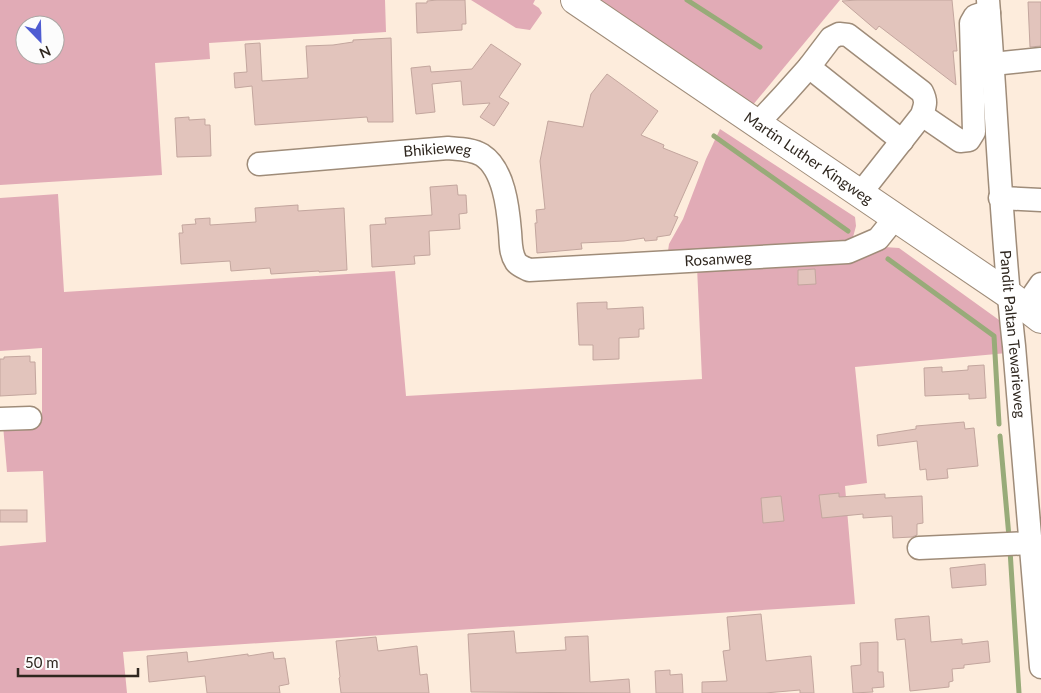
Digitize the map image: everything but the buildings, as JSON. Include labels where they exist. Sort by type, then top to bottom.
[{"type":"main road","name":"Martin Luther Kingweg","points":[[575,0],[1024,307]]},
{"type":"street","points":[[922,115],[960,142],[969,140],[974,132],[971,23],[975,16],[989,6]]},
{"type":"street","name":"Pandit Paltan Tewarieweg","points":[[989,6],[1000,198],[1006,264],[1024,307],[1014,346],[1041,667]]},
{"type":"street","points":[[757,124],[809,67],[831,38],[839,34],[848,35],[922,92],[926,104],[922,115],[860,194]]},
{"type":"street","points":[[993,64],[1041,59]]},
{"type":"street","points":[[809,67],[902,141]]},
{"type":"street","name":"Bhikieweg","points":[[260,164],[448,148],[482,154],[492,163],[500,178],[507,203],[512,251],[517,264],[529,270]]},
{"type":"street","points":[[1000,198],[1041,200]]},
{"type":"street","name":"Rosanweg","points":[[529,270],[848,252],[878,240],[895,218]]},
{"type":"street","points":[[1024,307],[1041,284]]},
{"type":"street","points":[[0,419],[30,418]]},
{"type":"street","points":[[918,548],[1031,543]]},
{"type":"shaded area","points":[[0,0],[385,0],[386,32],[209,43],[210,59],[155,63],[162,175],[0,185]]},
{"type":"shaded area","points":[[471,0],[535,0],[533,4],[542,13],[530,30],[516,28]]},
{"type":"shaded area","points":[[596,0],[840,0],[752,106]]},
{"type":"shaded area","points":[[720,129],[855,217],[856,226],[852,241],[668,251],[669,244],[683,219],[706,159]]},
{"type":"shaded area","points":[[58,194],[64,292],[395,271],[406,396],[702,379],[697,267],[884,247],[899,248],[1006,325],[1007,353],[855,367],[867,483],[845,486],[855,604],[123,652],[127,693],[0,693],[0,546],[46,542],[43,471],[7,472],[3,425],[42,422],[42,348],[0,351],[0,198]]},
{"type":"waterway","points":[[687,0],[760,47]]},
{"type":"waterway","points":[[714,136],[848,231]]},
{"type":"waterway","points":[[888,259],[994,336],[999,424]]},
{"type":"waterway","points":[[1000,436],[1009,537]]},
{"type":"waterway","points":[[1010,550],[1019,693]]}]
